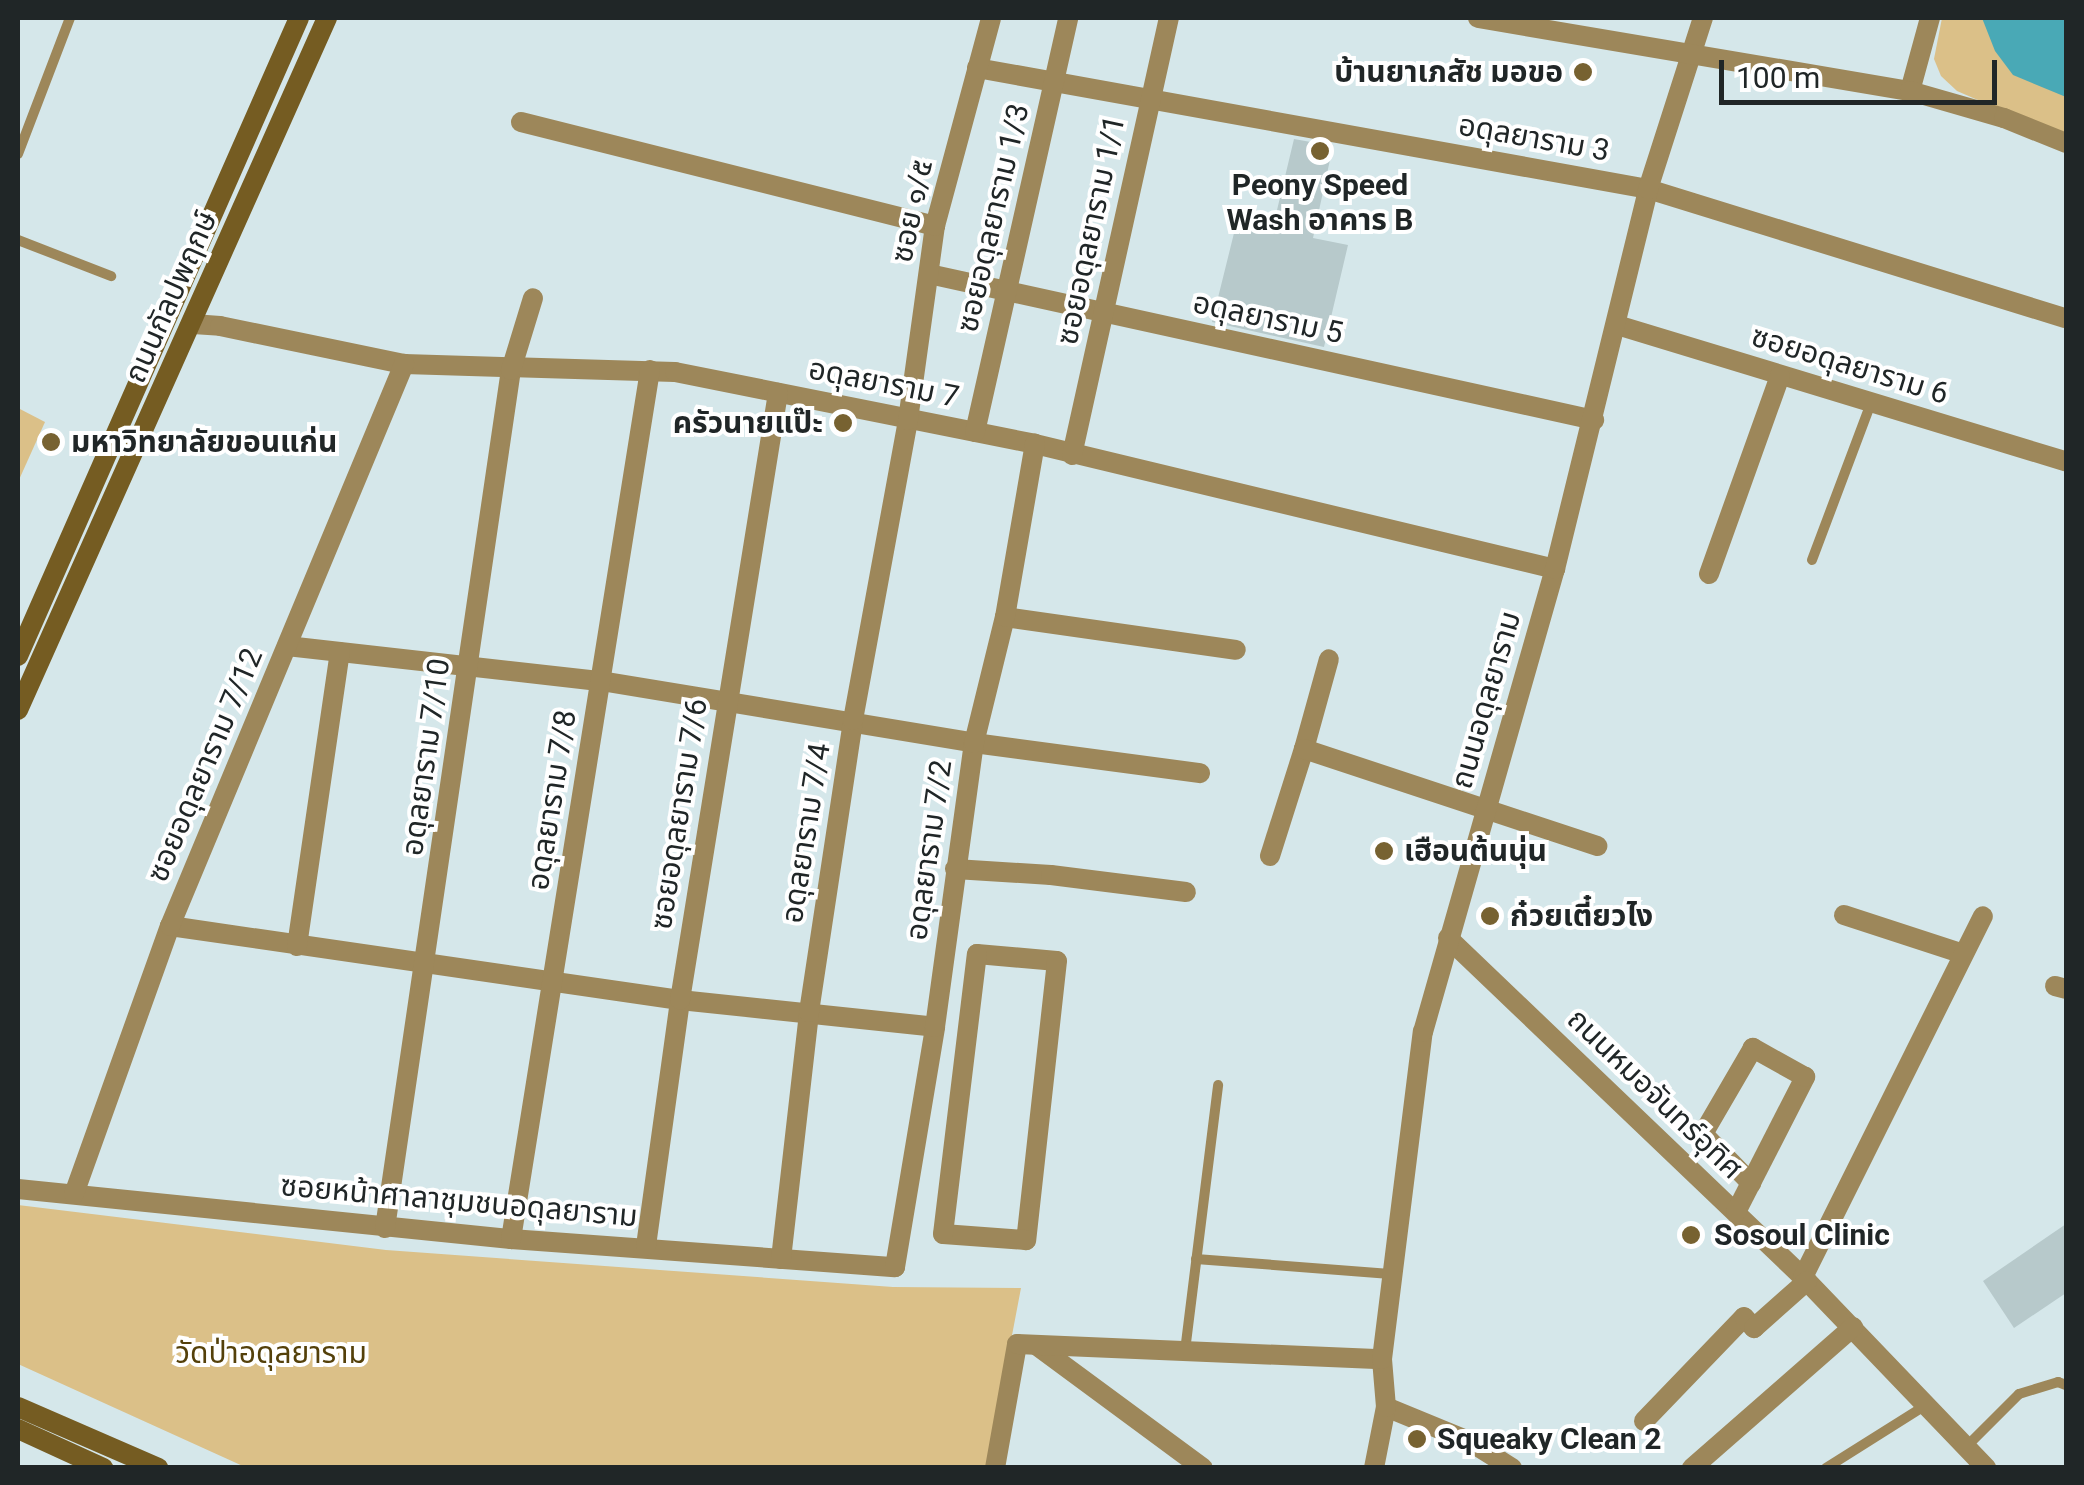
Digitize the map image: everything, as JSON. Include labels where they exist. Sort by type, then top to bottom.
[{"type":"main road","name":"ถนนกัลปพฤกษ์","points":[[18,656],[299,18]]},
{"type":"main road","name":"ถนนกัลปพฤกษ์","points":[[18,710],[327,18]]},
{"type":"main road","points":[[18,1407],[158,1468]]},
{"type":"main road","points":[[18,1430],[103,1468]]},
{"type":"street","name":"ซอย ๑/๕","points":[[908,420],[934,226],[991,18]]},
{"type":"street","name":"ซอยอดุลยาราม 1/3","points":[[975,432],[1068,18]]},
{"type":"street","name":"ซอยอดุลยาราม 1/1","points":[[1072,455],[1169,18]]},
{"type":"street","points":[[1478,18],[1692,50],[1910,91],[2004,118],[2066,143]]},
{"type":"street","name":"ถนนอดุลยาราม","points":[[1374,1468],[1386,1407],[1382,1359],[1423,1032],[1555,568],[1648,189],[1704,18]]},
{"type":"street","points":[[1910,91],[1930,18]]},
{"type":"street","name":"อดุลยาราม 3","points":[[978,68],[1648,189],[2066,318]]},
{"type":"street","points":[[521,122],[934,226]]},
{"type":"street","name":"อดุลยาราม 5","points":[[929,274],[1594,420]]},
{"type":"street","name":"อดุลยาราม 7/10","points":[[385,1228],[511,370],[533,298]]},
{"type":"street","name":"อดุลยาราม 7","points":[[193,324],[220,326],[404,364],[511,370],[650,370],[1035,444],[1555,568]]},
{"type":"street","name":"ซอยอดุลยาราม 6","points":[[1617,325],[2066,460]]},
{"type":"street","name":"ซอยอดุลยาราม 7/12","points":[[74,1194],[170,926],[404,364]]},
{"type":"street","name":"อดุลยาราม 7/8","points":[[511,1239],[650,370]]},
{"type":"street","points":[[1710,574],[1780,376]]},
{"type":"street","name":"ซอยอดุลยาราม 7/6","points":[[646,1246],[680,1000],[778,393]]},
{"type":"street","name":"อดุลยาราม 7/4","points":[[781,1259],[809,1012],[853,720],[908,420]]},
{"type":"street","name":"อดุลยาราม 7/2","points":[[895,1267],[935,1028],[974,743],[1005,617],[1035,444]]},
{"type":"street","points":[[1005,617],[1236,650]]},
{"type":"street","points":[[286,646],[601,681],[974,743],[1200,773]]},
{"type":"street","points":[[298,946],[340,652]]},
{"type":"street","points":[[1270,856],[1329,659]]},
{"type":"street","points":[[1304,749],[1596,846]]},
{"type":"street","points":[[955,869],[1051,875],[1186,892]]},
{"type":"street","points":[[1844,915],[1964,954]]},
{"type":"street","points":[[1644,1421],[1744,1317],[1754,1328],[1805,1279],[1982,916]]},
{"type":"street","points":[[170,926],[680,1000],[935,1028]]},
{"type":"street","name":"ถนนหมอจันทร์อุทิศ","points":[[1448,938],[1805,1279],[1986,1468]]},
{"type":"street","points":[[977,954],[1058,961],[1026,1240],[943,1234],[959,1100],[977,954]]},
{"type":"street","points":[[1736,1212],[1806,1077],[1753,1048],[1703,1134],[1751,1183]]},
{"type":"street","points":[[924,1096],[959,1100]]},
{"type":"street","name":"ซอยหน้าศาลาชุมชนอดุลยาราม","points":[[18,1189],[385,1228],[895,1267]]},
{"type":"street","points":[[1692,1468],[1852,1327]]},
{"type":"street","points":[[995,1468],[1017,1344],[1382,1359]]},
{"type":"street","points":[[1034,1344],[1202,1468]]},
{"type":"street","points":[[1386,1407],[1470,1441],[1512,1468]]},
{"type":"lane","points":[[18,154],[70,18]]},
{"type":"lane","points":[[18,240],[111,276]]},
{"type":"lane","points":[[1812,560],[1871,403]]},
{"type":"lane","points":[[1186,1350],[1218,1085]]},
{"type":"lane","points":[[1196,1260],[1393,1274]]},
{"type":"lane","points":[[1966,1446],[2019,1394],[2058,1382],[2066,1385]]},
{"type":"lane","points":[[1826,1468],[1926,1404]]},
{"type":"green space","points":[[1942,18],[2066,18],[2066,138],[1957,91],[1941,76],[1934,59]]},
{"type":"green space","points":[[18,408],[45,422],[18,482]]},
{"type":"green space","name":"วัดป่าอดุลยาราม","points":[[18,1205],[386,1250],[893,1287],[1021,1288],[987,1467],[245,1467],[18,1364]]},
{"type":"water","points":[[1982,18],[2066,18],[2066,97],[2013,75],[1995,51]]},
{"type":"building","points":[[1294,139],[1333,146],[1313,238],[1348,245],[1324,347],[1212,322],[1236,225],[1272,231]]},
{"type":"building","points":[[2066,1224],[2066,1293],[2014,1328],[1983,1281]]},
{"type":"place","name":"บ้านยาเภสัช มอขอ","points":[[1583,72]]},
{"type":"place","name":"Peony Speed Wash อาคาร B","points":[[1320,151]]},
{"type":"place","name":"ครัวนายแป๊ะ","points":[[843,423]]},
{"type":"place","name":"มหาวิทยาลัยขอนแก่น","points":[[51,442]]},
{"type":"place","name":"เฮือนต้นนุ่น","points":[[1384,851]]},
{"type":"place","name":"ก๋วยเตี๋ยวไง","points":[[1490,916]]},
{"type":"place","name":"Sosoul Clinic","points":[[1691,1235]]},
{"type":"place","name":"Squeaky Clean 2","points":[[1417,1439]]}]
